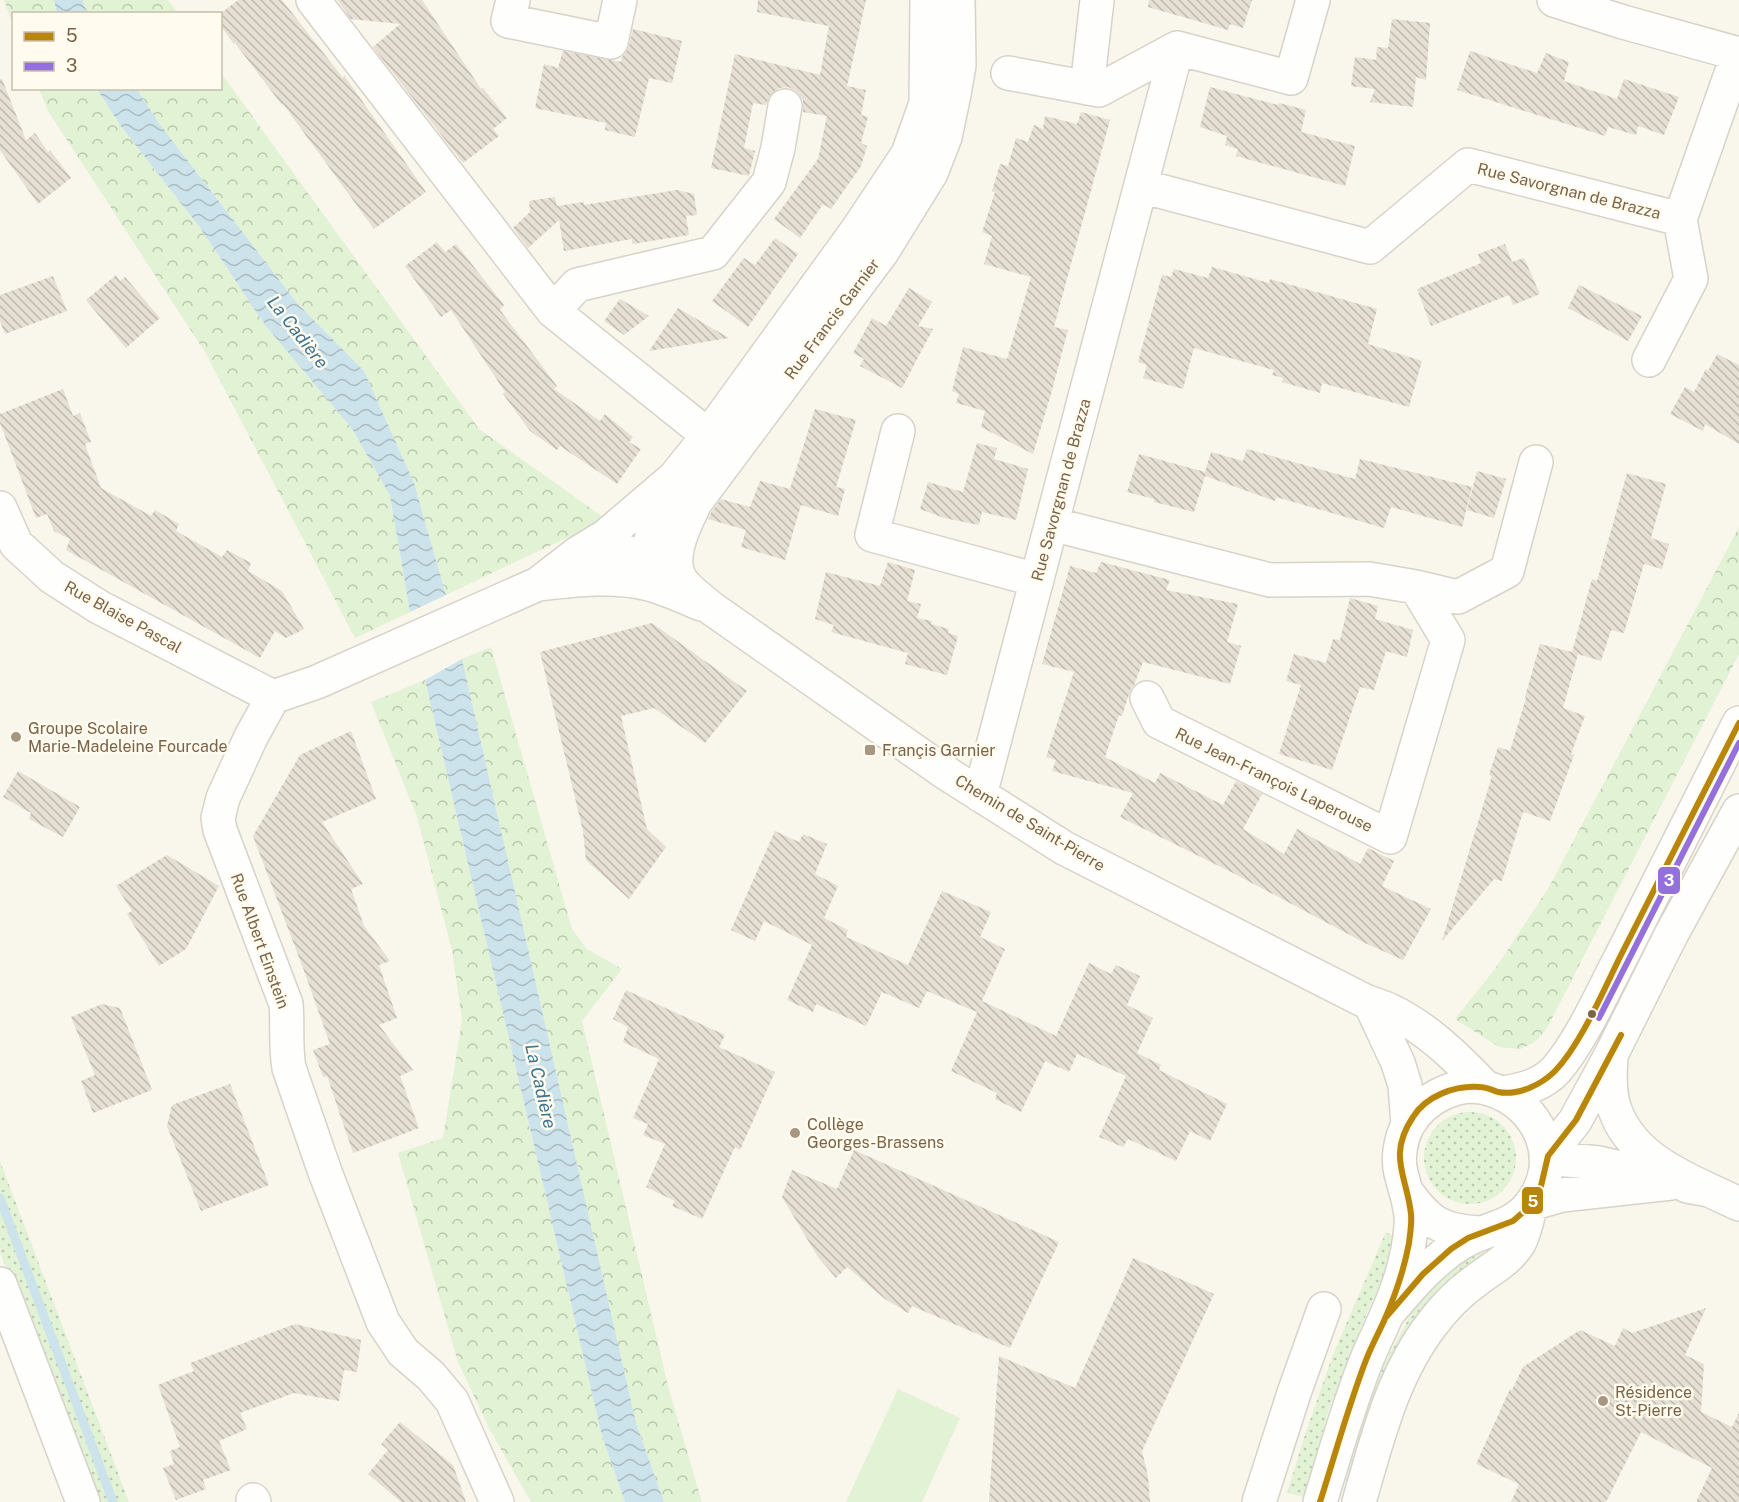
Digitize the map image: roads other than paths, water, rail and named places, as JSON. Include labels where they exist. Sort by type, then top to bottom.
[{"type":"street","points":[[313,0],[553,311],[720,445]]},
{"type":"street","points":[[513,0],[508,21],[611,42],[620,0]]},
{"type":"street","name":"Rue Francis Garnier","points":[[681,582],[676,564],[678,539],[720,445],[908,154],[927,103],[927,0]]},
{"type":"street","name":"Rue Francis Garnier","points":[[674,478],[720,445],[882,252],[931,173],[945,136],[959,65],[958,0]]},
{"type":"street","points":[[1087,88],[1097,0]]},
{"type":"street","points":[[1008,74],[1099,90],[1177,48],[1291,78],[1313,0]]},
{"type":"street","points":[[1554,0],[1739,54]]},
{"type":"street","name":"Rue Savorgnan de Brazza","points":[[980,795],[1177,48]]},
{"type":"street","name":"Rue Savorgnan de Brazza","points":[[1141,186],[1370,247],[1468,165],[1680,219],[1739,54]]},
{"type":"street","points":[[553,311],[577,285],[713,253],[770,182],[785,106]]},
{"type":"street","points":[[1649,360],[1691,279],[1680,219]]},
{"type":"street","points":[[898,431],[872,535],[1037,580]]},
{"type":"street","points":[[1052,524],[1270,580],[1369,579],[1458,597],[1508,571],[1536,462]]},
{"type":"street","points":[[273,697],[317,682],[395,649],[538,584],[578,553],[606,536],[674,478]]},
{"type":"street","points":[[648,571],[657,514],[674,478]]},
{"type":"street","name":"Rue Blaise Pascal","points":[[0,507],[16,543],[52,577],[99,607],[273,697]]},
{"type":"street","points":[[578,553],[602,549],[620,550],[648,571],[711,608]]},
{"type":"street","points":[[538,584],[575,580],[611,580],[648,571],[681,582],[711,608]]},
{"type":"street","name":"Rue Jean-François Laperouse","points":[[1147,698],[1159,722],[1390,837],[1448,640],[1416,587]]},
{"type":"street","name":"Chemin de Saint-Pierre","points":[[711,608],[943,771],[1064,848],[1370,1003],[1390,1010],[1428,1034],[1494,1090]]},
{"type":"street","name":"Rue Albert Einstein","points":[[273,697],[251,737],[223,798],[218,818],[220,831],[285,1004],[288,1024],[286,1052],[290,1068],[322,1162],[383,1322],[404,1352],[431,1376],[452,1401],[497,1502]]},
{"type":"street","points":[[1320,1502],[1352,1400],[1367,1358],[1389,1311],[1404,1266],[1411,1225],[1408,1194],[1400,1172],[1400,1148],[1408,1125],[1418,1110],[1449,1090],[1466,1087],[1521,1090],[1536,1085],[1554,1071],[1568,1054],[1635,930],[1739,723]]},
{"type":"street","points":[[1546,1158],[1575,1121],[1671,935],[1739,811]]},
{"type":"street","points":[[1370,1003],[1398,1063],[1405,1085],[1408,1125]]},
{"type":"street","points":[[1611,1055],[1610,1088],[1614,1107],[1622,1125],[1640,1149],[1661,1165],[1708,1191],[1739,1204]]},
{"type":"street","points":[[1389,1311],[1445,1254],[1480,1233],[1501,1228],[1519,1217],[1541,1188],[1546,1170],[1546,1158],[1543,1138],[1534,1119],[1520,1104],[1494,1090]]},
{"type":"street","points":[[1546,1158],[1599,1163],[1708,1191]]},
{"type":"street","points":[[1531,1204],[1562,1196],[1671,1183]]},
{"type":"street","points":[[1408,1194],[1422,1213],[1439,1225],[1459,1232],[1480,1233]]},
{"type":"street","points":[[1359,1502],[1378,1435],[1396,1384],[1412,1353],[1450,1302],[1514,1250],[1520,1241],[1531,1204]]},
{"type":"street","points":[[0,1284],[83,1502]]},
{"type":"street","points":[[1259,1502],[1324,1309]]},
{"type":"water","points":[[54,0],[83,0],[88,12],[57,12]]},
{"type":"water","name":"La Cadière","points":[[98,90],[138,90],[158,122],[297,303],[364,371],[414,483],[446,595],[410,612],[390,496],[353,430],[265,325],[201,229],[120,125]]},
{"type":"water","name":"La Cadière","points":[[462,659],[636,1423],[664,1502],[625,1502],[602,1436],[425,680]]},
{"type":"waterway","points":[[0,1198],[113,1502]]},
{"type":"place","name":"Groupe Scolaire Marie-Madeleine Fourcade","points":[[16,737]]},
{"type":"place","name":"Françis Garnier","points":[[870,750]]},
{"type":"place","name":"Collège Georges-Brassens","points":[[795,1133]]},
{"type":"place","name":"Résidence St-Pierre","points":[[1603,1401]]}]
